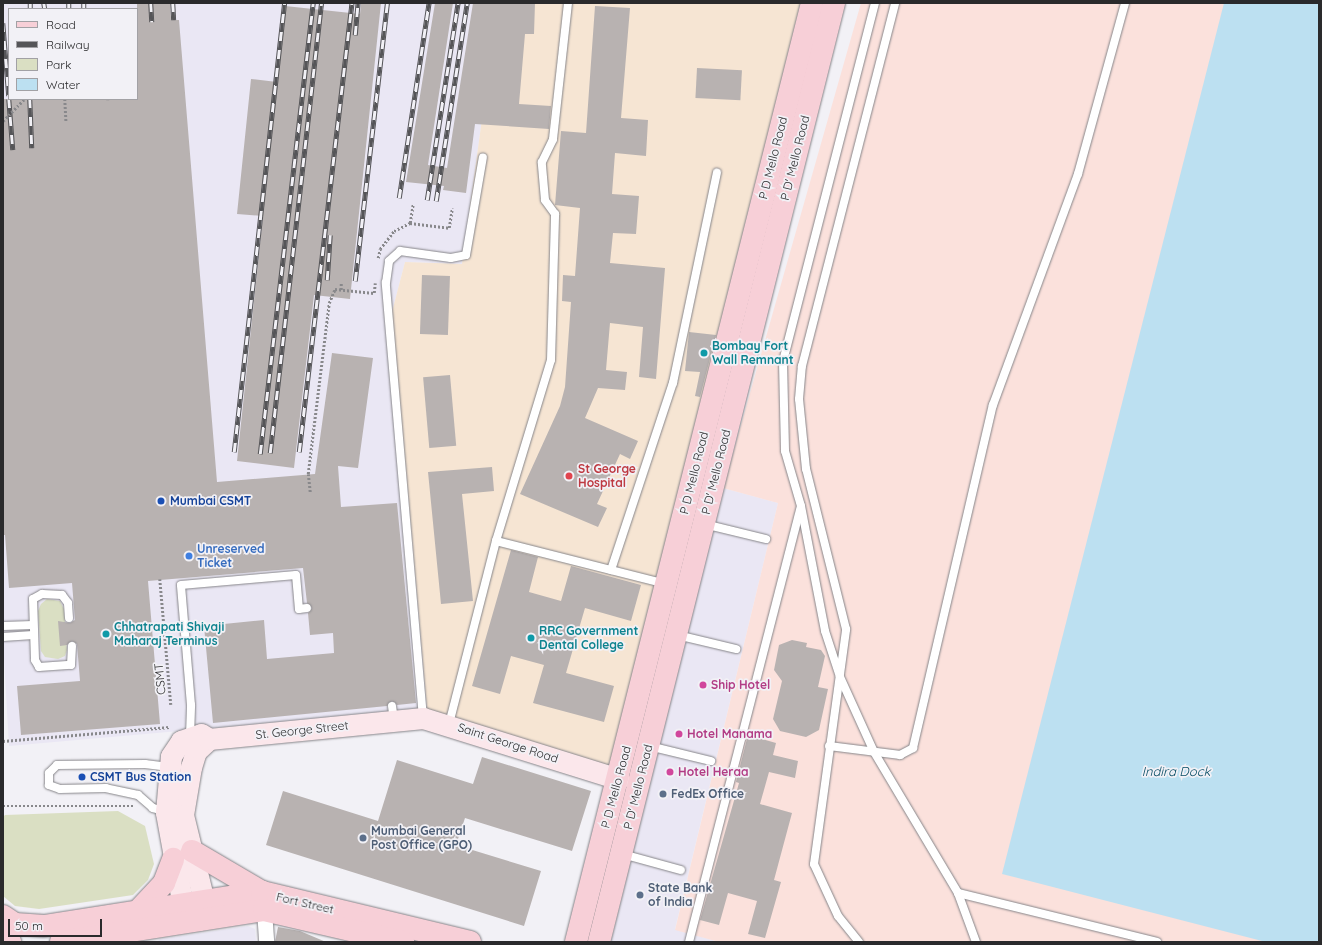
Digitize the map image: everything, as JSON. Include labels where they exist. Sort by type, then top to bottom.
[{"type":"main road","name":"P D Mello Road","points":[[576,942],[619,779],[677,588],[812,3]]},
{"type":"main road","name":"P D' Mello Road","points":[[599,942],[677,635],[677,588],[703,524],[834,3]]},
{"type":"main road","name":"Saint George Road","points":[[393,713],[449,724],[619,779]]},
{"type":"main road","name":"St. George Street","points":[[199,738],[393,713]]},
{"type":"main road","points":[[167,812],[194,756],[199,738],[181,742],[171,756],[169,767],[167,812],[182,855],[195,909]]},
{"type":"main road","points":[[182,855],[263,901]]},
{"type":"main road","points":[[140,928],[164,883],[182,855]]},
{"type":"main road","name":"Fort Street","points":[[140,928],[195,909],[263,901],[383,934],[470,942]]},
{"type":"main road","points":[[3,916],[15,924],[140,928]]},
{"type":"main road","points":[[61,942],[140,928]]},
{"type":"main road","points":[[3,937],[10,942]]},
{"type":"street","points":[[263,901],[266,942]]},
{"type":"lane","points":[[449,724],[496,541],[551,360],[555,214],[545,200],[542,162],[553,139],[568,3]]},
{"type":"lane","points":[[875,3],[783,362],[785,451],[801,506],[822,616],[840,677],[874,752],[958,894],[976,942]]},
{"type":"lane","points":[[859,942],[838,916],[814,864],[846,629],[806,469],[799,399],[802,366],[895,3]]},
{"type":"lane","points":[[829,746],[900,755],[913,748],[993,405],[1078,174],[1126,3]]},
{"type":"lane","points":[[423,718],[386,283],[389,261],[400,251],[451,258],[466,256],[483,157]]},
{"type":"lane","points":[[611,570],[673,383],[717,173]]},
{"type":"lane","points":[[689,942],[801,506]]},
{"type":"lane","points":[[703,524],[766,539]]},
{"type":"lane","points":[[496,541],[677,588]]},
{"type":"lane","points":[[199,738],[191,705],[181,586],[296,575],[299,609],[307,608]]},
{"type":"lane","points":[[69,618],[66,598],[58,594],[42,594],[33,599],[35,660],[42,668],[71,665],[72,646]]},
{"type":"lane","points":[[3,626],[33,625]]},
{"type":"lane","points":[[3,637],[33,635]]},
{"type":"lane","points":[[677,635],[736,649]]},
{"type":"lane","points":[[648,746],[711,761]]},
{"type":"lane","points":[[167,812],[138,795],[112,790],[60,788],[49,785],[49,773],[57,765],[145,764],[169,767]]},
{"type":"lane","points":[[621,853],[681,870]]},
{"type":"lane","points":[[958,894],[1157,942]]},
{"type":"path","points":[[3,121],[23,100]]},
{"type":"path","points":[[64,100],[66,121]]},
{"type":"path","points":[[410,223],[413,204]]},
{"type":"path","points":[[378,264],[380,249],[394,231],[410,223],[449,228],[452,208]]},
{"type":"path","points":[[310,492],[308,474],[329,304],[334,289],[374,293],[376,279]]},
{"type":"path","points":[[340,290],[341,283]]},
{"type":"path","name":"CSMT","points":[[160,580],[171,705]]},
{"type":"path","points":[[3,741],[168,727]]},
{"type":"path","points":[[3,806],[120,804],[167,812]]},
{"type":"shaded area","points":[[3,3],[498,3],[462,264],[405,262],[392,312],[427,709],[9,746],[3,641]]},
{"type":"shaded area","name":"St George Hospital","points":[[498,3],[804,3],[617,768],[427,709],[392,312],[405,262],[462,264]]},
{"type":"shaded area","points":[[861,3],[1319,3],[1319,942],[719,942],[675,930],[778,503],[723,488]]},
{"type":"shaded area","points":[[723,488],[778,503],[675,929],[719,942],[610,942]]},
{"type":"shaded area","points":[[248,926],[255,929],[256,942],[157,942],[160,939]]},
{"type":"green space","points":[[47,599],[60,601],[64,609],[67,650],[65,656],[58,659],[45,657],[41,651],[38,611],[41,604]]},
{"type":"green space","points":[[118,811],[145,826],[154,864],[148,880],[133,895],[39,909],[15,906],[3,896],[3,817],[5,815]]},
{"type":"water","name":"Indira Dock","points":[[1224,3],[1319,3],[1319,942],[1266,942],[1002,874]]},
{"type":"building","name":"Mumbai CSMT","points":[[137,3],[170,3],[171,20],[179,20],[217,482],[315,474],[332,353],[373,358],[358,468],[338,466],[341,507],[397,503],[416,703],[397,705],[392,701],[387,706],[213,723],[204,626],[264,620],[267,659],[334,653],[333,633],[310,635],[308,613],[312,608],[307,603],[303,568],[148,581],[160,724],[21,735],[17,686],[80,681],[77,644],[72,641],[67,645],[60,646],[58,621],[70,623],[75,620],[72,583],[9,588],[5,535],[3,535],[3,99],[138,100]]},
{"type":"building","points":[[361,3],[381,3],[350,299],[314,295],[294,468],[237,461],[263,216],[237,214],[251,79],[277,82],[285,6],[360,14]]},
{"type":"building","points":[[435,3],[453,3],[428,165],[447,168],[473,3],[535,3],[534,34],[525,34],[519,104],[551,106],[549,129],[475,124],[466,193],[443,190],[444,186],[406,182]]},
{"type":"building","points":[[595,6],[630,8],[621,118],[648,120],[646,156],[615,153],[612,194],[639,196],[636,234],[613,233],[610,263],[665,268],[656,379],[639,377],[643,327],[610,323],[606,370],[627,372],[625,390],[598,388],[585,418],[638,441],[630,459],[620,454],[597,504],[607,508],[598,527],[520,494],[560,406],[565,387],[571,302],[562,301],[563,275],[575,276],[580,208],[555,205],[561,131],[586,133]]},
{"type":"building","points":[[697,68],[742,70],[740,100],[695,98]]},
{"type":"building","points":[[422,275],[450,276],[448,335],[420,334]]},
{"type":"building","name":"Bombay Fort Wall Remnant","points":[[689,332],[716,335],[700,397],[695,396],[700,372],[685,371]]},
{"type":"building","points":[[450,375],[456,446],[429,448],[423,377]]},
{"type":"building","points":[[492,467],[494,491],[462,494],[473,601],[441,604],[428,472]]},
{"type":"building","name":"RRC Government Dental College","points":[[511,550],[538,557],[529,592],[561,601],[571,566],[641,585],[631,621],[585,608],[566,673],[614,686],[604,722],[533,703],[544,665],[511,656],[500,694],[472,686]]},
{"type":"building","points":[[792,640],[807,643],[806,647],[821,650],[825,656],[818,687],[828,689],[819,730],[806,737],[780,731],[773,719],[782,681],[774,670],[779,645]]},
{"type":"building","points":[[748,735],[776,743],[773,755],[798,761],[795,778],[769,772],[760,804],[792,813],[774,880],[781,882],[765,938],[748,934],[757,901],[728,893],[719,925],[700,920],[739,783],[736,782]]},
{"type":"building","name":"Mumbai General Post Office (GPO)","points":[[482,757],[591,791],[572,851],[465,818],[456,845],[541,871],[524,926],[266,845],[283,791],[378,821],[397,760],[473,784]]},
{"type":"building","points":[[278,927],[300,931],[326,942],[275,942]]},
{"type":"railway","points":[[30,3],[30,8]]},
{"type":"railway","points":[[44,3],[45,8]]},
{"type":"railway","points":[[69,3],[69,8]]},
{"type":"railway","points":[[84,3],[84,8]]},
{"type":"railway","points":[[151,3],[152,22]]},
{"type":"railway","points":[[173,3],[174,20]]},
{"type":"railway","points":[[234,452],[284,3]]},
{"type":"railway","points":[[260,454],[313,3]]},
{"type":"railway","points":[[270,453],[321,3]]},
{"type":"railway","points":[[299,452],[352,3]]},
{"type":"railway","points":[[355,35],[358,3]]},
{"type":"railway","points":[[355,281],[387,3]]},
{"type":"railway","points":[[399,198],[429,3]]},
{"type":"railway","points":[[427,200],[458,3]]},
{"type":"railway","points":[[436,201],[467,3]]},
{"type":"railway","points":[[3,23],[8,84]]},
{"type":"railway","points":[[9,100],[13,150]]},
{"type":"railway","points":[[30,100],[32,148]]},
{"type":"railway","points":[[327,280],[330,235]]},
{"type":"place","name":"Bombay Fort Wall Remnant","points":[[704,353]]},
{"type":"place","name":"St George Hospital","points":[[569,476]]},
{"type":"place","name":"Mumbai CSMT","points":[[161,501]]},
{"type":"place","name":"Unreserved Ticket","points":[[189,556]]},
{"type":"place","name":"Chhatrapati Shivaji Maharaj Terminus","points":[[106,634]]},
{"type":"place","name":"RRC Government Dental College","points":[[531,638]]},
{"type":"place","name":"Ship Hotel","points":[[703,685]]},
{"type":"place","name":"Hotel Manama","points":[[679,734]]},
{"type":"place","name":"Hotel Heraa","points":[[670,772]]},
{"type":"place","name":"CSMT Bus Station","points":[[82,777]]},
{"type":"place","name":"FedEx Office","points":[[663,794]]},
{"type":"place","name":"Mumbai General Post Office (GPO)","points":[[363,838]]},
{"type":"place","name":"State Bank of India","points":[[640,895]]}]
